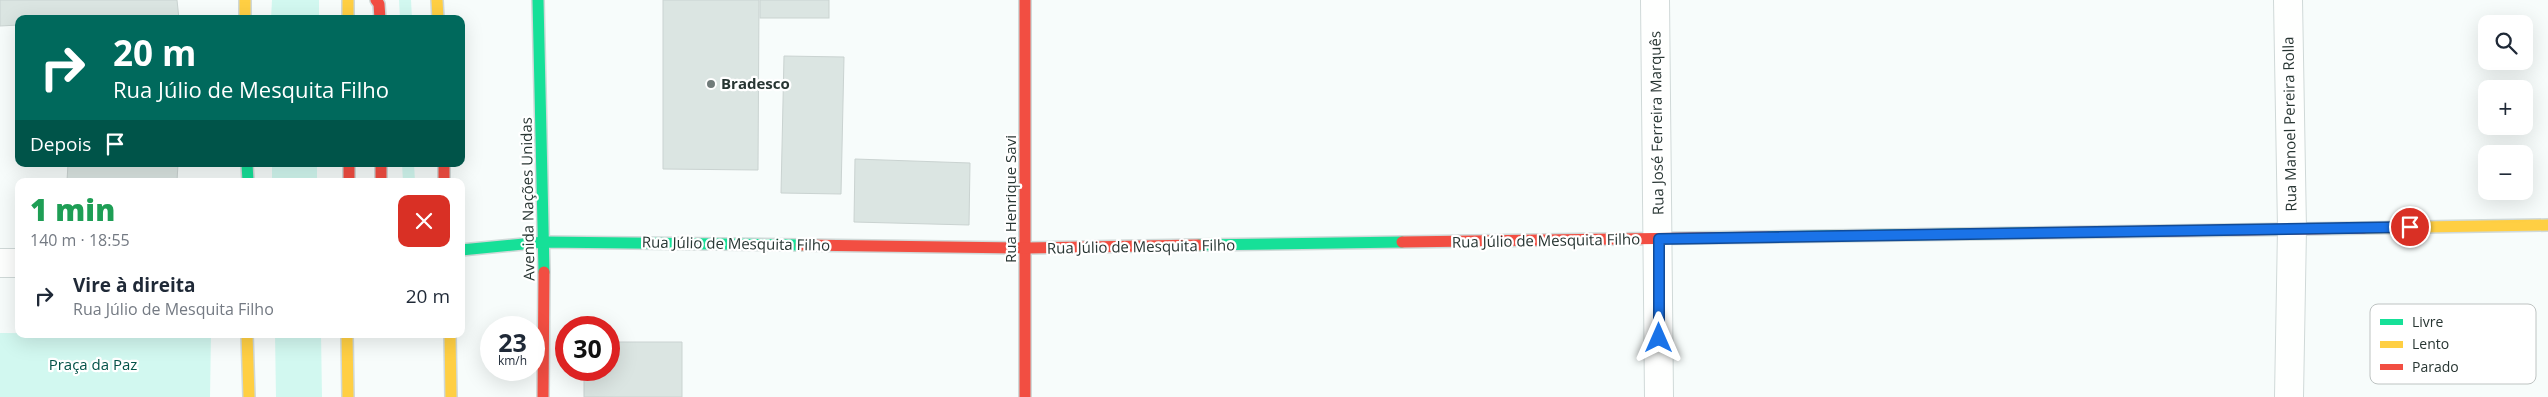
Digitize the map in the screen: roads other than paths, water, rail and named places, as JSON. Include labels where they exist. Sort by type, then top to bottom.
[{"type":"street","points":[[348,0],[348,15]]},
{"type":"street","points":[[376,0],[379,4],[380,15]]},
{"type":"street","points":[[437,0],[438,15]]},
{"type":"street","name":"Avenida Nações Unidas","points":[[538,0],[544,242],[543,397]]},
{"type":"street","name":"Rua Henrique Savi","points":[[1025,0],[1027,248],[1025,397]]},
{"type":"street","name":"Rua José Ferreira Marquês","points":[[1655,0],[1659,239],[1659,397]]},
{"type":"street","name":"Rua Manoel Pereira Rolla","points":[[2288,0],[2292,229],[2289,397]]},
{"type":"street","name":"Rua Júlio de Mesquita Filho","points":[[465,250],[544,242],[1027,248],[2548,225]]},
{"type":"street","points":[[0,264],[15,263]]},
{"type":"street","points":[[247,338],[249,397]]},
{"type":"street","points":[[347,338],[348,397]]},
{"type":"street","points":[[450,338],[451,397]]},
{"type":"place","name":"Bradesco","points":[[711,84]]},
{"type":"park label","name":"Praça da Paz","points":[[93,365]]}]
